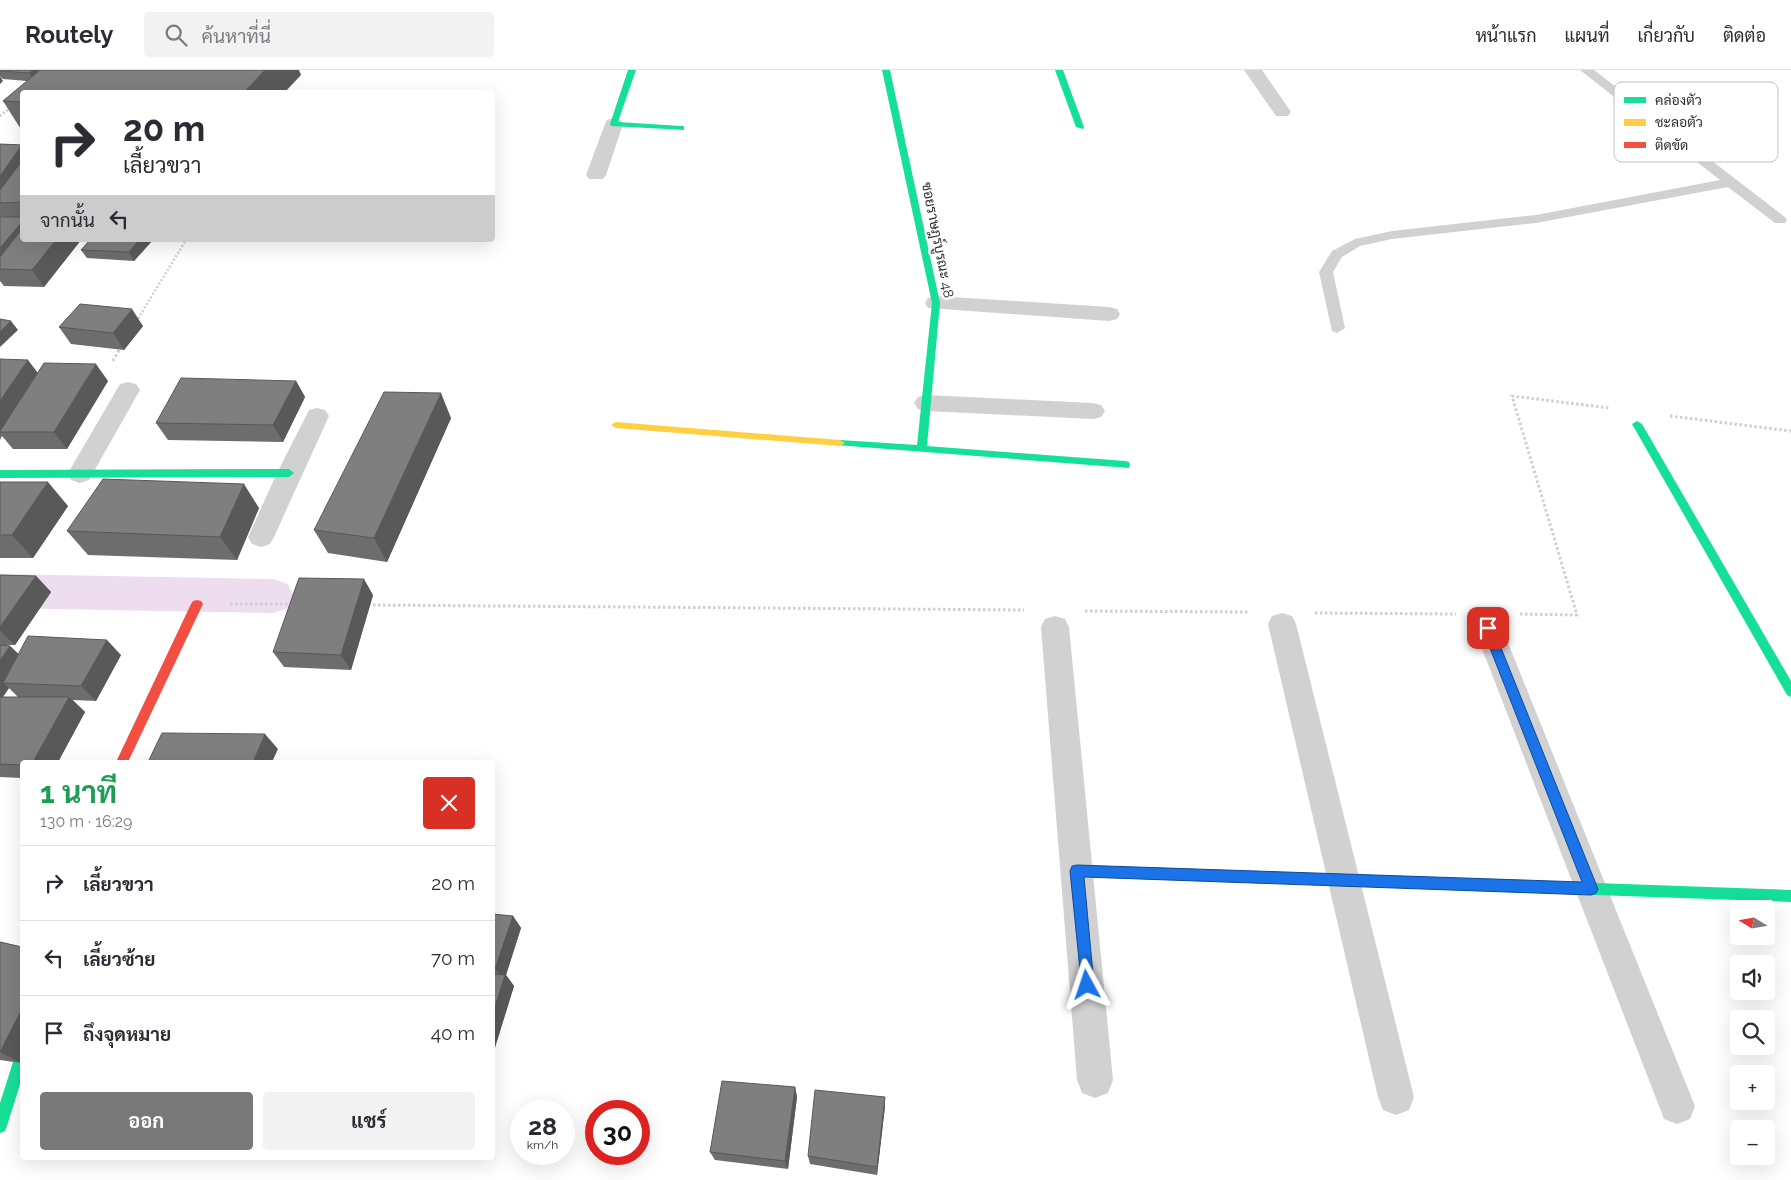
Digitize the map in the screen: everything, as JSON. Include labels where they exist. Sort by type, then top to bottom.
[{"type":"street","points":[[596,175],[632,70]]},
{"type":"street","name":"ซอยราษฎร์บูรณะ 48","points":[[886,70],[926,249],[936,303],[922,448]]},
{"type":"street","points":[[1059,70],[1080,128]]},
{"type":"street","points":[[1253,70],[1282,112]]},
{"type":"street","points":[[614,124],[681,128]]},
{"type":"street","points":[[936,303],[1109,314]]},
{"type":"street","points":[[80,474],[128,390]]},
{"type":"street","points":[[926,403],[1093,411]]},
{"type":"street","points":[[261,537],[288,473],[317,416]]},
{"type":"street","points":[[1637,424],[1791,692]]},
{"type":"street","points":[[616,425],[1125,465]]},
{"type":"street","points":[[0,474],[288,473]]},
{"type":"street","points":[[123,760],[197,604]]},
{"type":"street","points":[[1295,618],[1344,880],[1396,1097]]},
{"type":"street","points":[[1043,619],[1077,871],[1095,1080]]},
{"type":"street","points":[[1488,628],[1677,1106]]},
{"type":"street","points":[[1077,871],[1791,896]]},
{"type":"street","points":[[0,1126],[20,1066]]},
{"type":"lane","points":[[1586,70],[1614,92]]},
{"type":"lane","points":[[1705,162],[1780,220]]},
{"type":"lane","points":[[1337,328],[1326,272],[1337,254],[1355,243],[1392,235],[1593,210],[1731,182]]},
{"type":"path","points":[[0,116],[15,104]]},
{"type":"path","points":[[133,327],[185,242]]},
{"type":"path","points":[[113,361],[123,344]]},
{"type":"path","points":[[1518,614],[1577,615],[1512,396],[1618,409]]},
{"type":"path","points":[[1666,415],[1791,432]]},
{"type":"path","points":[[197,604],[296,604]]},
{"type":"path","points":[[366,605],[1043,619]]},
{"type":"path","points":[[1081,611],[1250,612]]},
{"type":"path","points":[[1295,618],[1458,614]]},
{"type":"building","points":[[0,70],[33,70],[29,73]]},
{"type":"building","points":[[40,70],[265,70],[246,90],[20,90],[20,102],[3,101]]},
{"type":"building","points":[[0,144],[20,145],[20,148],[0,176]]},
{"type":"building","points":[[20,164],[20,202],[0,203],[0,190]]},
{"type":"building","points":[[0,217],[20,217],[20,224],[0,248]]},
{"type":"building","points":[[20,232],[20,242],[54,242],[32,270],[0,269],[0,257]]},
{"type":"building","points":[[88,242],[137,242],[129,252],[81,250]]},
{"type":"building","points":[[80,304],[132,309],[113,333],[59,327]]},
{"type":"building","points":[[0,319],[11,321],[0,332]]},
{"type":"building","points":[[0,359],[28,360],[0,401]]},
{"type":"building","points":[[44,363],[96,364],[54,432],[0,432],[0,431]]},
{"type":"building","points":[[181,378],[296,381],[273,425],[156,423]]},
{"type":"building","points":[[384,392],[441,393],[374,538],[314,530]]},
{"type":"building","points":[[103,479],[244,484],[220,537],[67,531]]},
{"type":"building","points":[[0,482],[48,482],[12,535],[0,535]]},
{"type":"building","points":[[0,575],[36,576],[0,627]]},
{"type":"building","points":[[299,578],[364,579],[341,655],[273,652]]},
{"type":"building","points":[[28,636],[107,640],[81,686],[3,683]]},
{"type":"building","points":[[0,645],[10,646],[0,661]]},
{"type":"building","points":[[0,697],[69,697],[34,760],[20,760],[20,765],[0,764]]},
{"type":"building","points":[[162,733],[265,734],[254,760],[149,760]]},
{"type":"building","points":[[495,914],[513,916],[495,969]]},
{"type":"building","points":[[0,942],[20,947],[20,1013],[0,1052]]},
{"type":"building","points":[[495,974],[505,975],[495,1007]]},
{"type":"building","points":[[722,1081],[795,1087],[785,1161],[710,1152]]},
{"type":"building","points":[[815,1090],[885,1097],[877,1167],[808,1156]]},
{"type":"waterway","points":[[0,591],[273,596]]},
{"type":"traffic: fast","points":[[632,70],[614,124],[681,128]]},
{"type":"traffic: fast","points":[[886,70],[936,303],[922,448]]},
{"type":"traffic: fast","points":[[1059,70],[1080,127]]},
{"type":"traffic: fast","points":[[1637,424],[1791,692]]},
{"type":"traffic: fast","points":[[840,443],[1125,465]]},
{"type":"traffic: fast","points":[[0,474],[289,473]]},
{"type":"traffic: fast","points":[[1311,879],[1791,896]]},
{"type":"traffic: fast","points":[[0,1126],[20,1062]]},
{"type":"traffic: slow","points":[[616,425],[840,443]]},
{"type":"traffic: slow","points":[[1077,871],[1311,879]]},
{"type":"traffic: jam","points":[[123,760],[197,604]]},
{"type":"route","points":[[1087,985],[1077,871],[1591,889],[1488,628]]}]
